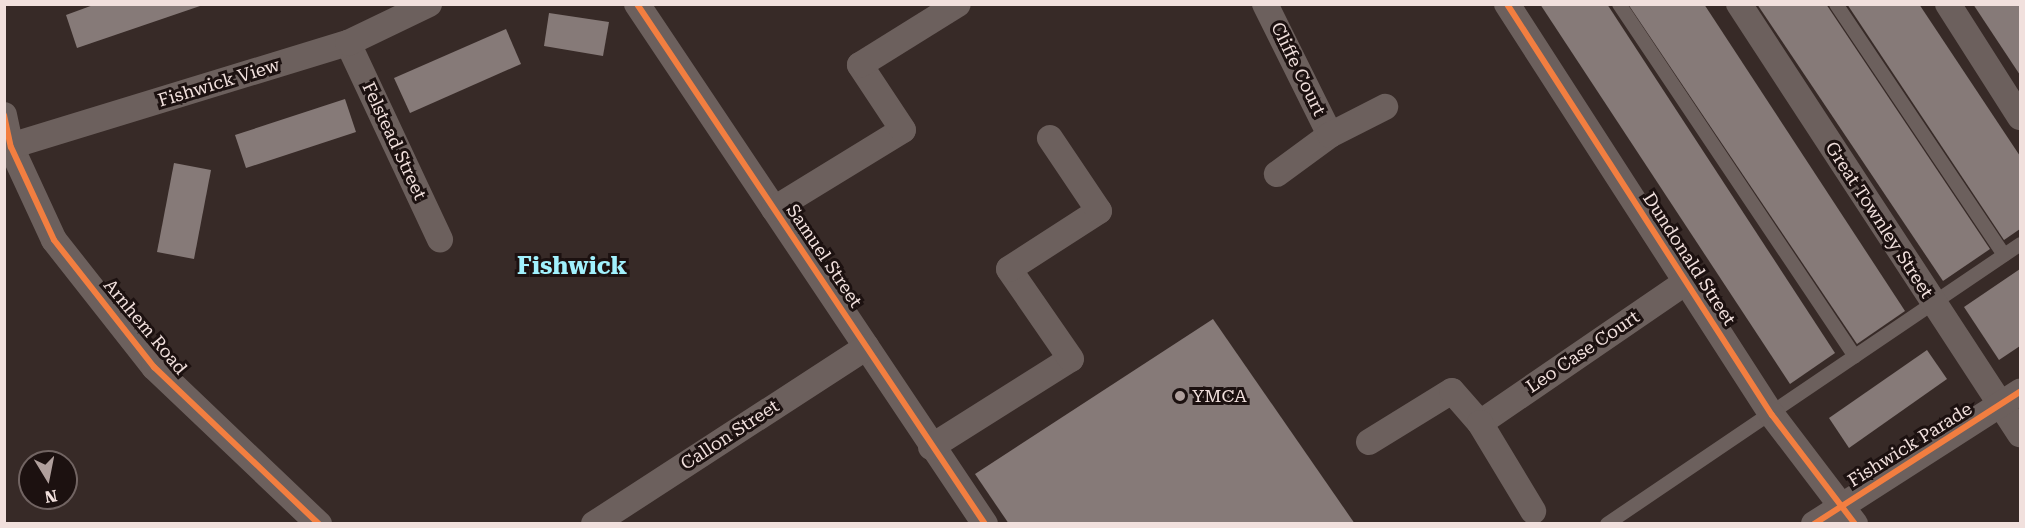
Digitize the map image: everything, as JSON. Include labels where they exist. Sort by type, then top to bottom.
[{"type":"street","name":"Fishwick View","points":[[8,148],[348,43],[429,4]]},
{"type":"street","name":"Samuel Street","points":[[637,4],[867,347],[931,447],[985,524]]},
{"type":"street","points":[[774,209],[903,130],[861,65],[958,4]]},
{"type":"street","name":"Cliffe Court","points":[[1265,4],[1330,135]]},
{"type":"street","name":"Dundonald Street","points":[[1507,4],[1772,415],[1848,515]]},
{"type":"street","name":"Great Townley Street","points":[[1739,4],[1933,304],[2011,399],[2020,434]]},
{"type":"street","points":[[1948,4],[2020,117]]},
{"type":"street","name":"Felstead Street","points":[[348,43],[440,239]]},
{"type":"street","name":"Cliffe Court","points":[[1277,174],[1330,135],[1385,107]]},
{"type":"street","name":"Arnhem Road","points":[[4,115],[8,148],[54,240],[154,367],[319,524]]},
{"type":"street","points":[[931,447],[1071,359],[1009,269],[1098,211],[1050,138]]},
{"type":"street","name":"Leo Case Court","points":[[1480,423],[1686,282]]},
{"type":"street","name":"Callon Street","points":[[594,524],[867,347]]},
{"type":"street","points":[[1369,442],[1452,391],[1480,423],[1533,510]]},
{"type":"street","name":"Fishwick Parade","points":[[1815,524],[1848,515],[2011,399]]},
{"type":"lane","points":[[1619,4],[1855,356]]},
{"type":"lane","points":[[1836,4],[2004,255]]},
{"type":"lane","points":[[1607,524],[1772,415],[2020,244]]},
{"type":"building","points":[[96,4],[203,5],[77,48],[66,15]]},
{"type":"building","points":[[1540,4],[1607,4],[1835,353],[1790,384]]},
{"type":"building","points":[[1628,4],[1704,4],[1905,311],[1857,344]]},
{"type":"building","points":[[1757,4],[1826,4],[1990,249],[1943,281]]},
{"type":"building","points":[[1847,4],[1919,4],[2020,156],[2020,229],[2004,240]]},
{"type":"building","points":[[1973,4],[2020,4],[2020,75]]},
{"type":"building","points":[[549,13],[609,22],[603,56],[544,46]]},
{"type":"building","points":[[506,29],[521,64],[410,113],[394,78]]},
{"type":"building","points":[[345,99],[356,132],[246,168],[235,135]]},
{"type":"building","points":[[174,163],[211,170],[194,259],[157,252]]},
{"type":"building","points":[[2020,269],[2020,346],[1999,360],[1964,307]]},
{"type":"building","name":"YMCA","points":[[1213,319],[1355,524],[1009,524],[975,474]]},
{"type":"building","points":[[1927,350],[1947,379],[1849,448],[1829,418]]},
{"type":"cycle path","points":[[637,4],[985,524]]},
{"type":"cycle path","points":[[1507,4],[1772,415],[1855,524]]},
{"type":"cycle path","points":[[4,115],[11,147],[54,240],[154,367],[319,524]]},
{"type":"cycle path","points":[[1814,524],[2020,392]]},
{"type":"place","name":"YMCA","points":[[1180,396]]},
{"type":"district","name":"Fishwick","points":[[572,267]]}]
